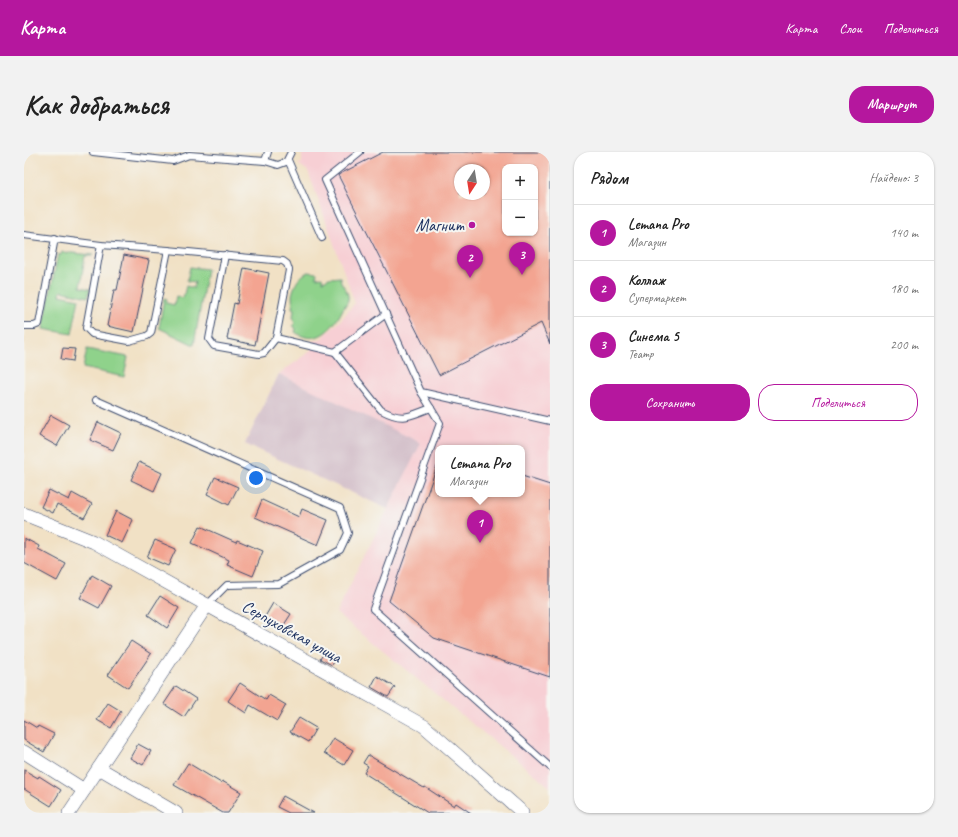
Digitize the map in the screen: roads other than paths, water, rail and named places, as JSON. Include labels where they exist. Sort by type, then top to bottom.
[{"type":"street","name":"Серпуховская улица","points":[[24,514],[94,542],[424,726],[522,812]]},
{"type":"street","points":[[69,813],[207,605]]},
{"type":"street","points":[[24,752],[84,790]]},
{"type":"street","points":[[98,768],[176,813]]},
{"type":"lane","points":[[93,152],[130,154],[173,161],[190,154],[265,161],[278,164],[282,164],[288,160],[291,152]]},
{"type":"lane","points":[[265,161],[268,152]]},
{"type":"lane","points":[[360,152],[325,180],[421,392],[440,423],[373,609],[550,767]]},
{"type":"lane","points":[[288,160],[322,238]]},
{"type":"lane","points":[[24,235],[101,245],[225,255],[283,261],[289,267],[289,270],[276,338],[264,353],[259,354],[214,346],[210,342],[209,339],[225,255]]},
{"type":"lane","points":[[24,326],[34,326],[38,324],[54,238]]},
{"type":"lane","points":[[101,245],[86,328],[92,334],[129,341],[151,334],[168,250]]},
{"type":"lane","points":[[334,352],[386,314]]},
{"type":"lane","points":[[276,338],[334,352],[381,410],[392,415],[404,418],[431,408]]},
{"type":"lane","points":[[421,392],[550,421]]},
{"type":"lane","points":[[96,400],[340,508],[348,533],[340,550],[279,584],[227,585],[207,605]]},
{"type":"place","name":"Магнит","points":[[472,225]]},
{"type":"place","name":"Синема 5","points":[[522,275]]},
{"type":"place","name":"Коллаж","points":[[470,278]]},
{"type":"place","name":"Lemana Pro","points":[[480,543]]}]
